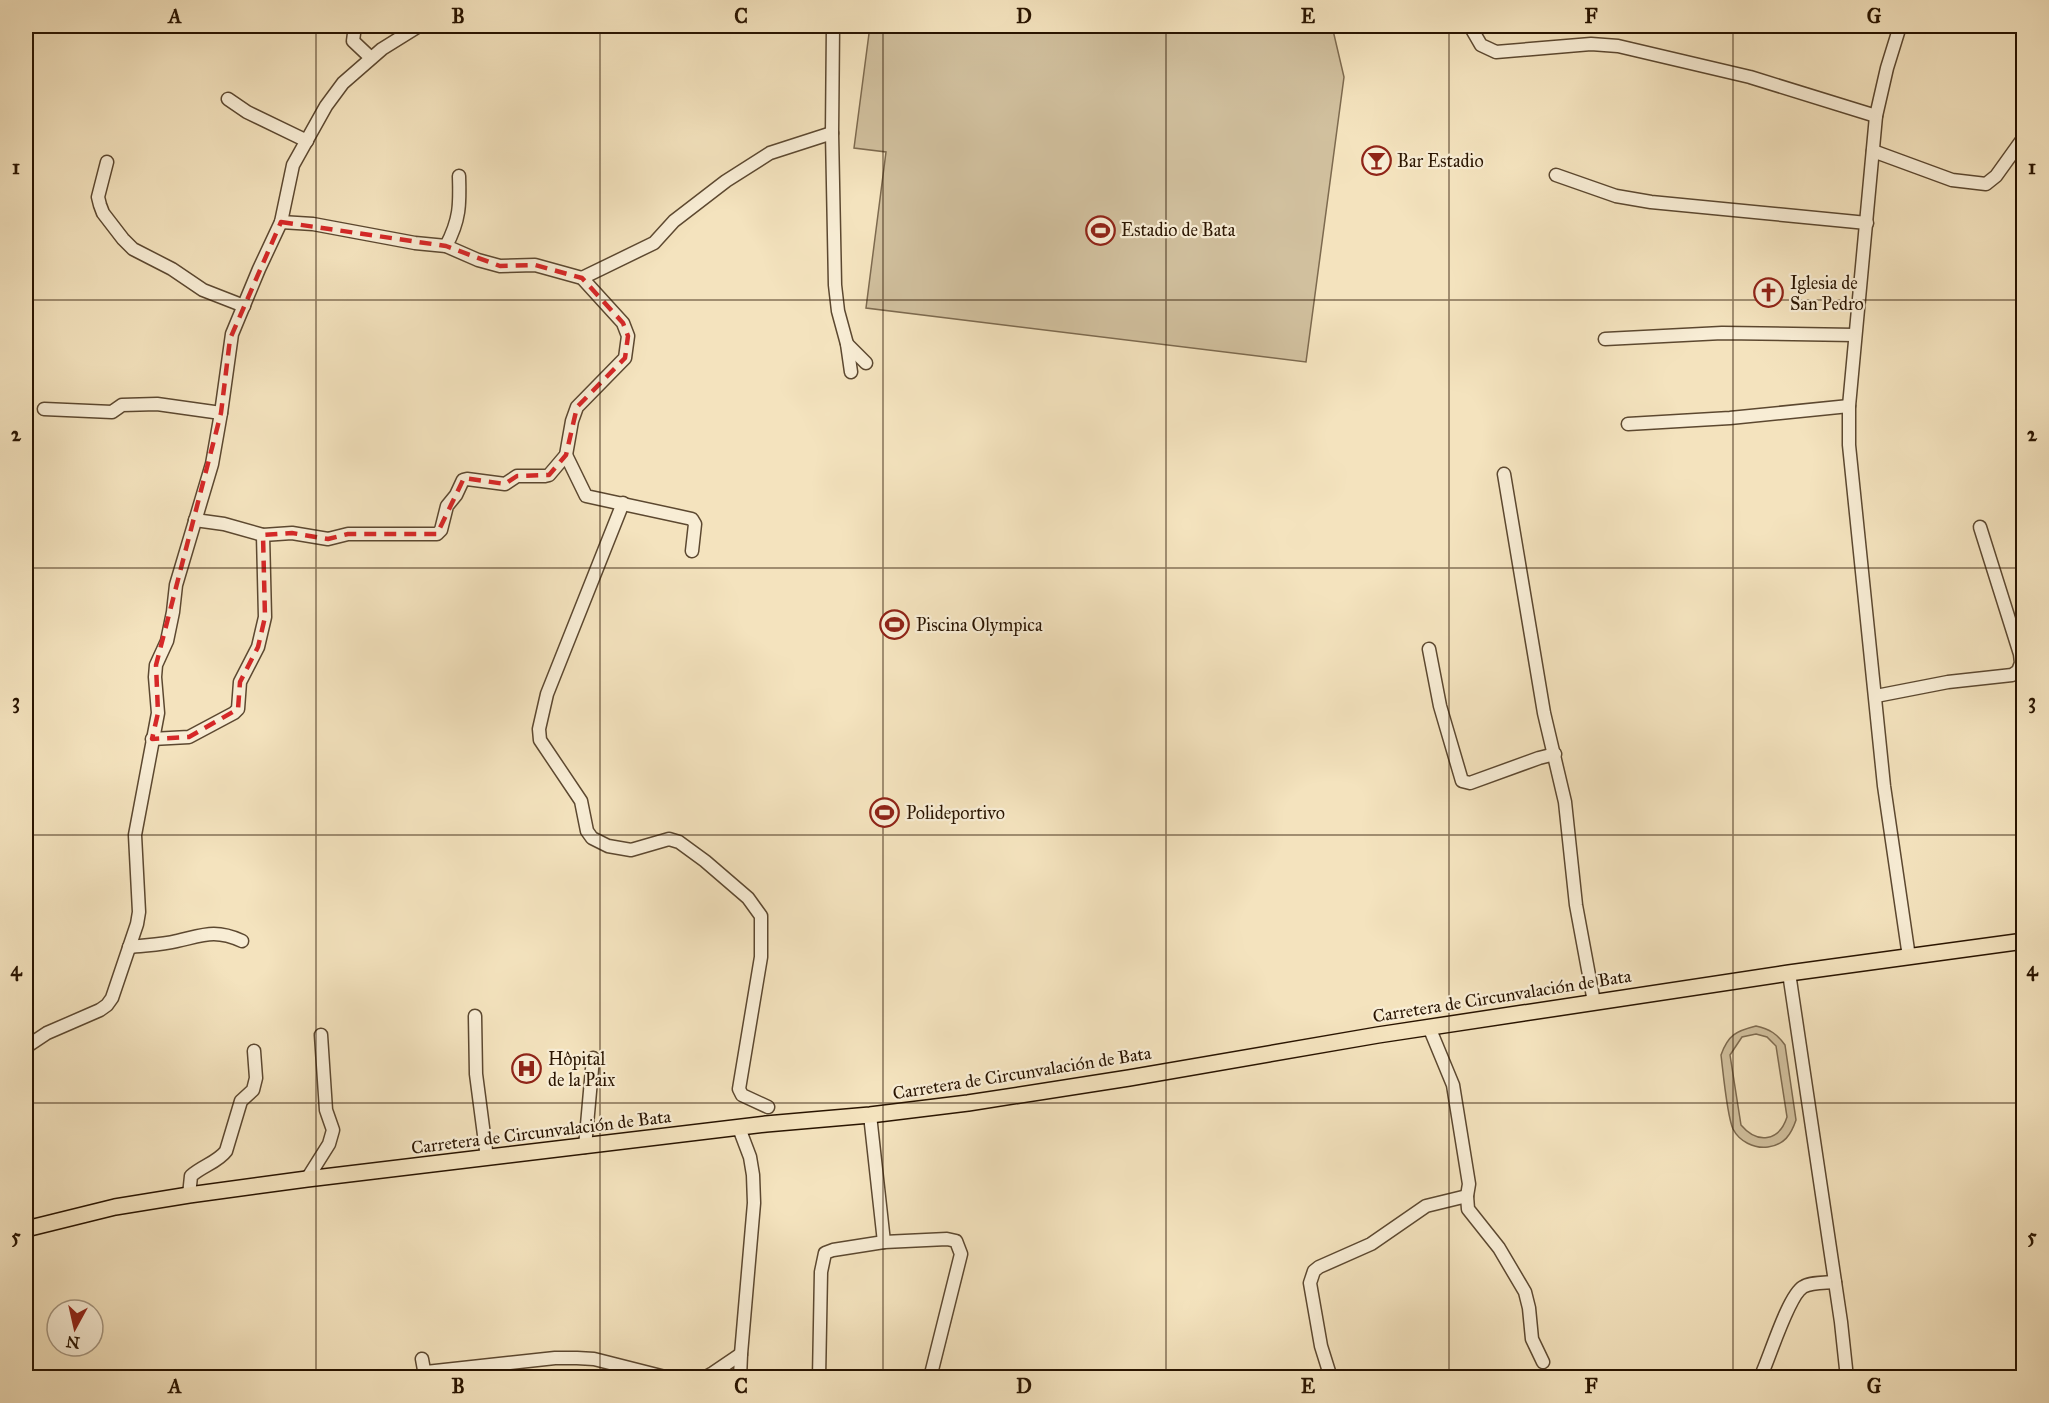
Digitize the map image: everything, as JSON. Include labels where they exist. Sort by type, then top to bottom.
[{"type":"main road","name":"Carretera de Circunvalación de Bata","points":[[27,1224],[189,1195],[307,1179],[739,1128],[870,1115],[1089,1084],[1429,1027],[1789,973],[2024,941]]},
{"type":"street","points":[[355,26],[353,41],[371,58]]},
{"type":"street","points":[[26,1047],[47,1033],[107,1005],[112,998],[129,947],[139,912],[135,835],[158,713],[156,665],[167,641],[176,585],[212,464],[230,339],[281,222],[291,170],[326,106],[343,83],[382,49],[419,26]]},
{"type":"street","points":[[833,26],[832,133],[835,285],[851,372]]},
{"type":"street","points":[[1470,26],[1481,45],[1496,52],[1591,44],[1618,46],[1750,77],[1876,116]]},
{"type":"street","points":[[1900,26],[1876,116],[1850,406],[1851,475],[1884,786],[1909,957]]},
{"type":"street","points":[[228,99],[247,112],[307,141]]},
{"type":"street","points":[[582,278],[654,243],[674,221],[726,181],[770,153],[832,133]]},
{"type":"street","points":[[1873,151],[1952,180],[1986,184],[1996,176],[2024,137]]},
{"type":"street","points":[[107,162],[98,197],[99,205],[123,239],[133,249],[172,268],[203,290],[244,306]]},
{"type":"street","points":[[1556,174],[1616,196],[1651,202],[1867,223]]},
{"type":"street","points":[[446,246],[456,227],[459,215],[459,176]]},
{"type":"street","points":[[195,520],[263,535],[292,533],[328,539],[348,534],[437,534],[441,530],[447,506],[456,495],[463,480],[505,484],[518,476],[544,476],[556,468],[566,456],[572,421],[578,407],[625,358],[628,336],[623,323],[582,278],[535,265],[500,266],[478,260],[446,246],[415,243],[323,226],[281,222]]},
{"type":"street","points":[[1605,339],[1722,333],[1856,335]]},
{"type":"street","points":[[847,344],[866,363]]},
{"type":"street","points":[[44,409],[112,412],[122,405],[157,404],[221,413]]},
{"type":"street","points":[[1628,424],[1730,418],[1850,406]]},
{"type":"street","points":[[566,456],[583,494],[692,519],[695,524],[692,551]]},
{"type":"street","points":[[1504,474],[1544,712],[1565,802],[1576,905],[1594,1002]]},
{"type":"street","points":[[623,503],[547,694],[539,729],[540,740],[581,801],[588,831],[592,838],[608,846],[631,850],[669,839],[679,842],[748,898],[761,916],[761,957],[739,1089],[742,1095],[768,1107]]},
{"type":"street","points":[[1876,696],[1948,682],[2013,675],[2018,671],[2021,663],[2020,654],[1980,527]]},
{"type":"street","points":[[152,739],[189,737],[238,709],[240,682],[258,647],[265,617],[263,535]]},
{"type":"street","points":[[1429,649],[1440,706],[1462,781],[1470,783],[1555,754]]},
{"type":"street","points":[[129,947],[178,941],[203,933],[228,935],[242,941]]},
{"type":"street","points":[[1789,973],[1847,1377]]},
{"type":"street","points":[[475,1016],[476,1074],[487,1158]]},
{"type":"street","points":[[1429,1027],[1453,1085],[1469,1185],[1468,1209],[1499,1248],[1525,1292],[1532,1339],[1544,1362]]},
{"type":"street","points":[[307,1179],[329,1144],[333,1130],[326,1110],[321,1035]]},
{"type":"street","points":[[189,1195],[191,1176],[222,1157],[226,1151],[241,1101],[254,1090],[256,1078],[254,1051]]},
{"type":"street","points":[[585,1147],[593,1058]]},
{"type":"street","points":[[870,1115],[884,1242]]},
{"type":"street","points":[[739,1128],[750,1157],[754,1203],[740,1377]]},
{"type":"street","points":[[1331,1377],[1322,1346],[1310,1283],[1314,1271],[1318,1267],[1371,1244],[1426,1206],[1467,1196]]},
{"type":"street","points":[[819,1377],[821,1272],[825,1253],[884,1242],[947,1239],[957,1241],[961,1254],[930,1377]]},
{"type":"street","points":[[1763,1371],[1785,1312],[1799,1291],[1810,1285],[1835,1282]]},
{"type":"street","points":[[704,1377],[741,1354]]},
{"type":"street","points":[[422,1359],[426,1372],[555,1358],[594,1359],[669,1377]]},
{"type":"highlighted area","points":[[281,222],[446,246],[500,266],[535,265],[582,278],[623,323],[628,336],[625,358],[577,407],[566,455],[549,475],[517,476],[505,484],[464,478],[437,534],[348,534],[328,539],[292,533],[263,535],[265,617],[258,647],[240,682],[238,709],[189,737],[152,739],[158,713],[156,665],[221,413],[230,339]]},
{"type":"shaded area","name":"Estadio de Bata","points":[[870,26],[1332,26],[1344,77],[1306,362],[866,308],[886,152],[854,148]]},
{"type":"shaded area","points":[[1756,1026],[1769,1030],[1785,1045],[1796,1120],[1786,1138],[1768,1147],[1752,1145],[1739,1137],[1733,1129],[1727,1104],[1721,1055],[1730,1038]],"holes":[[[1756,1034],[1767,1037],[1776,1046],[1787,1117],[1779,1131],[1767,1138],[1754,1135],[1741,1125],[1730,1055],[1742,1037]]]},
{"type":"place","name":"Bar Estadio","points":[[1376,161]]},
{"type":"place","name":"Estadio de Bata","points":[[1100,230]]},
{"type":"place","name":"Iglesia de San Pedro","points":[[1769,293]]},
{"type":"place","name":"Piscina Olympica","points":[[895,625]]},
{"type":"place","name":"Polideportivo","points":[[885,813]]},
{"type":"place","name":"Hôpital de la Paix","points":[[527,1069]]}]
